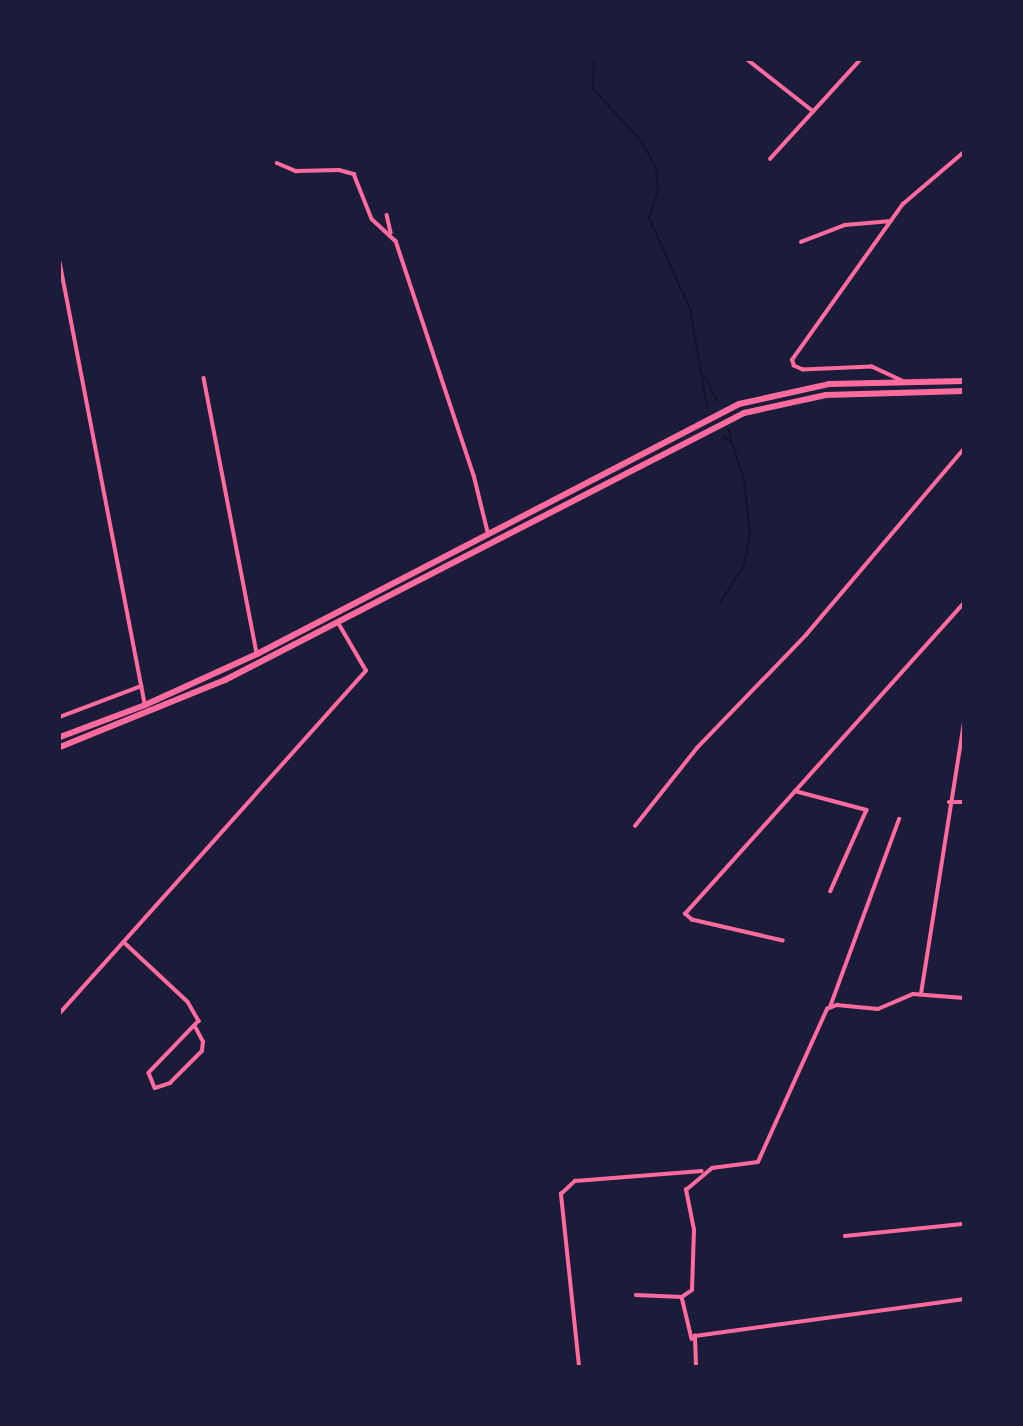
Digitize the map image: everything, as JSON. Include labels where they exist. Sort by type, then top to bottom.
[{"type":"highway","points":[[60,737],[145,705],[257,654],[488,532],[748,401],[829,384],[902,380],[964,381]]},
{"type":"highway","points":[[60,747],[167,705],[338,623],[744,414],[826,395],[964,391]]},
{"type":"street","points":[[748,60],[813,111]]},
{"type":"street","points":[[770,159],[860,60]]},
{"type":"street","points":[[902,380],[879,368],[803,370],[793,364],[797,351],[903,204],[964,152]]},
{"type":"street","points":[[277,163],[296,171],[339,170],[354,174],[372,219],[391,235]]},
{"type":"street","points":[[387,215],[391,235],[474,475],[488,532]]},
{"type":"street","points":[[801,242],[845,225],[891,220]]},
{"type":"street","points":[[60,262],[145,705]]},
{"type":"street","points":[[204,378],[257,654]]},
{"type":"street","points":[[635,826],[697,748],[806,635],[964,449]]},
{"type":"street","points":[[783,941],[692,920],[685,914],[964,603]]},
{"type":"street","points":[[60,1013],[125,943],[236,812],[366,671],[338,623]]},
{"type":"street","points":[[60,717],[141,686]]},
{"type":"street","points":[[921,994],[949,802],[964,721]]},
{"type":"street","points":[[795,791],[867,810],[831,891]]},
{"type":"street","points":[[949,802],[964,802]]},
{"type":"street","points":[[579,1367],[561,1194],[575,1181],[705,1171],[757,1163],[830,1007],[899,819]]},
{"type":"street","points":[[125,943],[194,1009],[199,1021],[149,1073],[155,1088],[170,1083],[202,1051],[203,1042],[195,1027]]},
{"type":"street","points":[[830,1007],[878,1009],[921,994],[964,998]]},
{"type":"street","points":[[636,1295],[682,1297],[692,1290],[693,1224],[685,1192],[705,1171]]},
{"type":"street","points":[[845,1236],[964,1224]]},
{"type":"street","points":[[682,1297],[696,1367]]},
{"type":"street","points":[[692,1339],[964,1299]]},
{"type":"waterway","points":[[594,60],[593,89],[641,141],[656,168],[658,190],[649,218],[690,309],[707,406]]},
{"type":"waterway","points":[[704,375],[718,402]]},
{"type":"waterway","points":[[729,430],[732,442]]},
{"type":"waterway","points":[[720,603],[744,565],[750,535],[744,480],[732,443],[723,436]]}]
